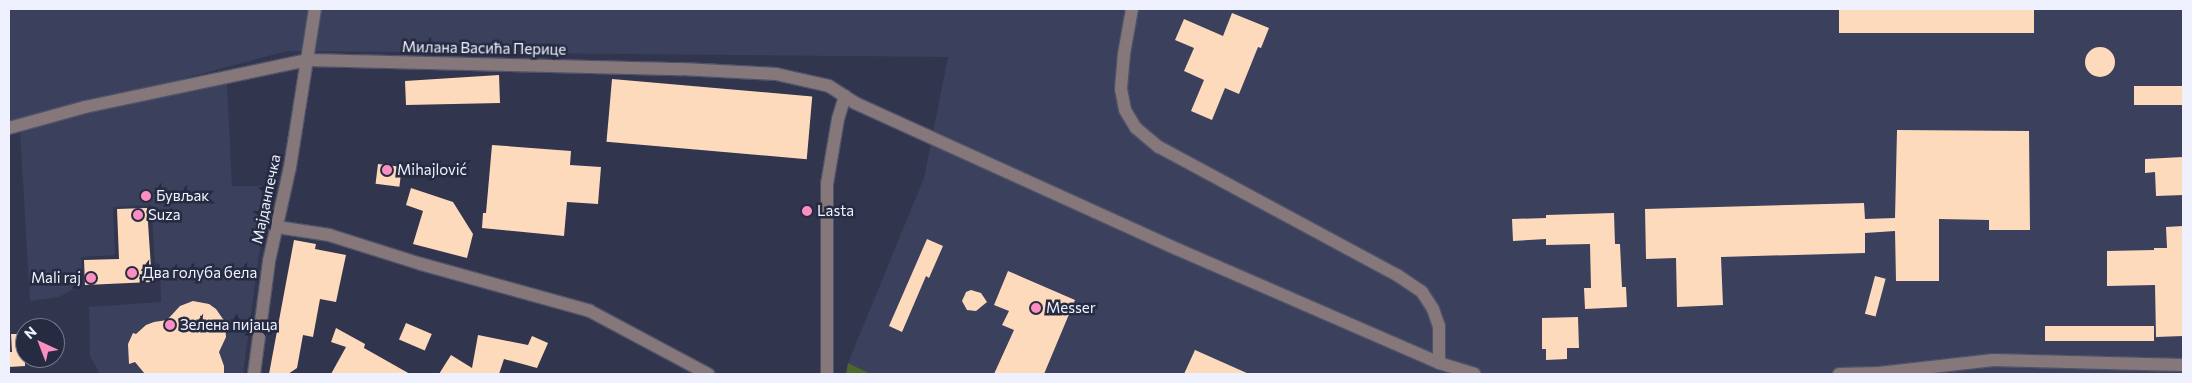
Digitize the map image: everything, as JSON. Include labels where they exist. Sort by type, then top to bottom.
[{"type":"street","name":"Мајданпечка","points":[[254,374],[269,261],[308,60],[314,9]]},
{"type":"street","points":[[1132,9],[1124,54],[1121,89],[1125,110],[1136,128],[1159,147],[1397,274],[1422,292],[1433,309],[1439,326],[1439,363]]},
{"type":"street","name":"Милана Васића Перице","points":[[9,128],[85,107],[308,60],[682,69],[776,74],[829,86],[845,96],[950,147],[1439,363],[1474,374]]},
{"type":"street","points":[[827,374],[825,307],[827,184],[838,119],[845,96]]},
{"type":"street","points":[[277,227],[329,235],[421,264],[590,311],[708,374]]},
{"type":"street","points":[[1838,374],[1880,373],[1992,360],[2183,365]]},
{"type":"shaded area","points":[[9,9],[2183,9],[2183,374],[871,374],[848,363],[924,178],[948,57],[287,51],[9,125]]},
{"type":"shaded area","name":"Бувљак","points":[[227,83],[232,186],[271,186],[258,260],[243,374],[100,374],[90,356],[89,307],[161,302],[160,264],[155,263],[151,205],[113,207],[115,255],[81,257],[82,285],[59,297],[30,301],[20,131],[85,111]]},
{"type":"green space","points":[[848,363],[871,374],[846,374]]},
{"type":"building","points":[[1839,9],[2034,9],[2034,33],[1839,33]]},
{"type":"building","points":[[1232,13],[1269,28],[1261,48],[1258,47],[1239,94],[1225,88],[1212,120],[1191,111],[1204,80],[1184,71],[1194,48],[1175,40],[1184,19],[1223,36]]},
{"type":"building","points":[[2100,47],[2111,51],[2115,62],[2111,73],[2100,77],[2089,73],[2085,62],[2089,51]]},
{"type":"building","points":[[499,75],[500,103],[406,105],[405,81]]},
{"type":"building","points":[[612,79],[812,97],[807,159],[607,142]]},
{"type":"building","points":[[2134,86],[2183,86],[2183,105],[2134,105]]},
{"type":"building","points":[[1897,130],[2029,131],[2030,230],[1989,230],[1989,220],[1939,219],[1939,281],[1896,281],[1895,231],[1865,233],[1865,253],[1721,257],[1723,305],[1677,307],[1676,258],[1646,259],[1645,209],[1864,203],[1865,219],[1895,218]]},
{"type":"building","points":[[492,145],[571,151],[570,165],[601,167],[598,204],[567,202],[564,236],[482,228],[483,213],[486,213]]},
{"type":"building","points":[[2183,157],[2183,195],[2156,196],[2155,172],[2145,173],[2145,159]]},
{"type":"building","points":[[378,164],[402,167],[399,187],[376,184]]},
{"type":"building","points":[[411,188],[453,202],[473,234],[467,258],[413,244],[423,211],[406,205]]},
{"type":"building","points":[[147,208],[152,282],[85,285],[84,260],[119,259],[117,209]]},
{"type":"building","points":[[1614,213],[1615,244],[1620,244],[1622,287],[1626,287],[1627,307],[1585,309],[1584,288],[1591,288],[1590,244],[1546,245],[1546,239],[1513,241],[1512,219],[1546,218],[1546,215]]},
{"type":"building","points":[[2183,226],[2183,336],[2156,337],[2155,285],[2107,286],[2107,251],[2167,248],[2166,227]]},
{"type":"building","points":[[927,239],[943,246],[929,278],[926,276],[902,332],[889,326]]},
{"type":"building","points":[[294,240],[316,244],[315,249],[346,255],[336,302],[320,299],[313,337],[303,335],[297,368],[288,374],[269,374]]},
{"type":"building","name":"Messer","points":[[1008,271],[1075,300],[1044,374],[994,374],[1014,330],[1002,325],[1009,311],[994,305]]},
{"type":"building","points":[[1875,276],[1886,279],[1876,317],[1865,314]]},
{"type":"building","points":[[971,290],[981,293],[987,302],[976,311],[967,310],[962,301],[966,292]]},
{"type":"building","points":[[193,301],[209,304],[216,309],[225,322],[226,337],[219,352],[224,366],[224,374],[145,374],[135,362],[129,364],[128,344],[133,333],[136,334],[146,325],[167,320],[180,306]]},
{"type":"building","points":[[1578,317],[1579,348],[1567,348],[1567,359],[1546,360],[1546,349],[1542,349],[1542,318]]},
{"type":"building","points":[[406,323],[432,334],[425,351],[399,340]]},
{"type":"building","points":[[2045,326],[2154,326],[2154,341],[2045,341]]},
{"type":"building","points":[[336,328],[365,344],[364,348],[410,374],[331,374],[346,347],[331,342]]},
{"type":"building","points":[[11,334],[15,334],[15,367],[9,367],[9,352],[12,352]]},
{"type":"building","points":[[478,335],[528,345],[532,336],[548,343],[537,368],[504,359],[499,374],[439,374],[451,355],[472,368]]},
{"type":"building","points":[[1195,350],[1249,374],[1184,374]]},
{"type":"place","name":"Mihajlović","points":[[387,170]]},
{"type":"place","name":"Бувљак","points":[[146,196]]},
{"type":"place","name":"Lasta","points":[[807,211]]},
{"type":"place","name":"Suza","points":[[138,215]]},
{"type":"place","name":"Два голуба бела","points":[[132,273]]},
{"type":"place","name":"Mali raj","points":[[91,278]]},
{"type":"place","name":"Messer","points":[[1036,308]]},
{"type":"place","name":"Зелена пијаца","points":[[170,325]]}]
